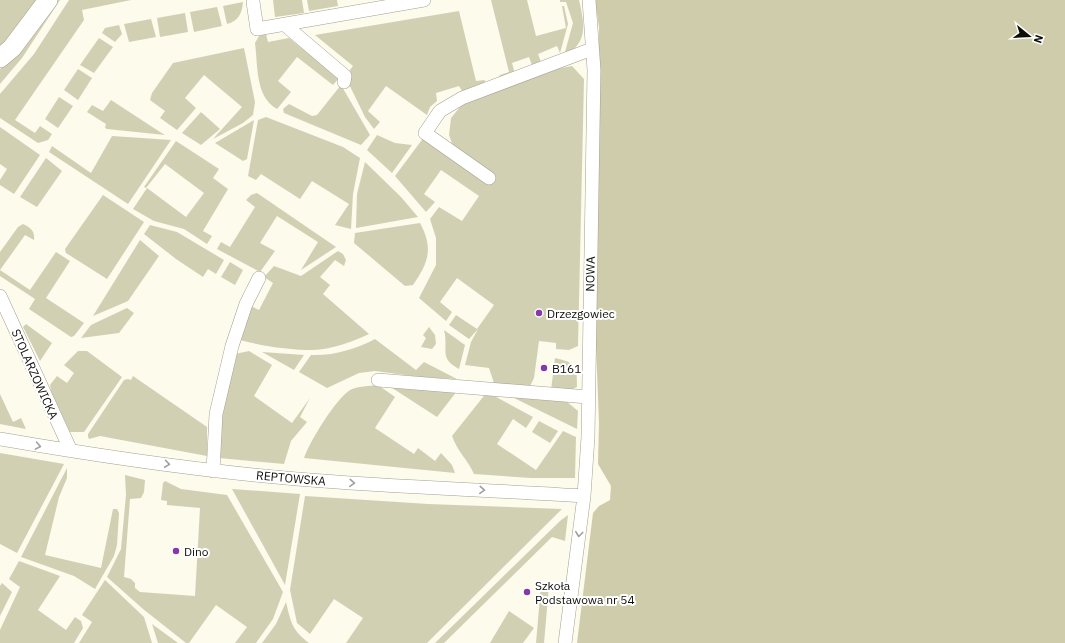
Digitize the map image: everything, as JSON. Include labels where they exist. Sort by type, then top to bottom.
[{"type":"street","points":[[0,58],[12,48],[48,0]]},
{"type":"street","points":[[253,2],[257,30],[424,0]]},
{"type":"street","name":"NOWA","points":[[565,643],[584,496],[588,396],[594,70],[589,0]]},
{"type":"street","points":[[285,25],[345,76],[344,82]]},
{"type":"street","points":[[489,178],[425,133],[440,111],[462,98],[592,49]]},
{"type":"street","points":[[213,471],[216,414],[221,391],[234,339],[246,304],[259,278]]},
{"type":"street","name":"STOLARZOWICKA","points":[[0,296],[71,451]]},
{"type":"street","points":[[378,380],[588,396]]},
{"type":"street","name":"REPTOWSKA","points":[[0,439],[71,451],[213,471],[298,480],[584,496]]},
{"type":"shaded area","points":[[0,0],[38,0],[17,30],[0,46]]},
{"type":"shaded area","points":[[56,0],[60,0],[22,58],[0,84],[0,69],[17,55]]},
{"type":"shaded area","points":[[69,0],[131,0],[82,10],[84,20],[15,120],[35,133],[40,126],[52,134],[48,140],[38,143],[0,118],[0,94],[34,54]]},
{"type":"shaded area","points":[[273,0],[302,0],[304,13],[275,17]]},
{"type":"shaded area","points":[[307,0],[337,0],[338,6],[309,11]]},
{"type":"shaded area","points":[[491,0],[527,0],[536,36],[566,28],[562,6],[564,6],[568,24],[560,53],[557,46],[538,54],[542,65],[533,68],[529,57],[512,63],[515,74],[499,77],[500,75],[509,72]]},
{"type":"shaded area","points":[[560,0],[579,0],[583,24],[582,38],[573,50],[566,55],[565,52],[573,23],[566,2],[560,2]]},
{"type":"shaded area","points":[[595,0],[1065,0],[1065,643],[577,643],[593,513],[599,506],[610,500],[611,486],[598,464],[599,423],[596,345],[599,27]]},
{"type":"shaded area","points":[[243,2],[242,10],[237,19],[227,24],[223,6]]},
{"type":"shaded area","points":[[217,7],[222,26],[194,32],[190,12]]},
{"type":"shaded area","points":[[459,11],[476,81],[485,80],[484,86],[463,93],[459,86],[436,93],[437,101],[430,107],[427,115],[386,86],[368,111],[380,122],[374,129],[365,117],[345,76],[353,66],[315,35]]},
{"type":"shaded area","points":[[185,13],[188,32],[160,37],[157,18]]},
{"type":"shaded area","points":[[151,19],[156,37],[129,42],[124,24]]},
{"type":"shaded area","points":[[119,25],[122,34],[115,42],[102,33],[105,28]]},
{"type":"shaded area","points":[[266,34],[268,42],[289,38],[339,78],[333,85],[297,57],[278,81],[291,92],[277,109],[270,104],[265,97],[261,89],[257,70],[255,43],[259,36]]},
{"type":"shaded area","points":[[99,38],[113,47],[94,73],[80,65]]},
{"type":"shaded area","points":[[244,48],[255,102],[253,115],[243,123],[213,139],[242,107],[204,75],[185,98],[196,108],[177,130],[160,118],[165,111],[150,100],[152,93],[173,63]]},
{"type":"shaded area","points":[[572,66],[584,79],[578,346],[569,350],[556,349],[556,343],[539,341],[534,378],[529,388],[494,383],[489,368],[465,365],[471,342],[478,329],[469,339],[449,325],[456,315],[477,329],[494,305],[457,278],[440,302],[452,312],[446,321],[419,298],[436,265],[436,238],[430,219],[439,207],[462,221],[479,196],[441,170],[424,194],[435,202],[426,212],[395,176],[424,137],[453,146],[449,135],[451,118],[464,102],[561,68]]},
{"type":"shaded area","points":[[78,69],[92,78],[78,100],[64,90]]},
{"type":"shaded area","points":[[341,85],[370,135],[361,145],[284,113],[283,109],[289,104],[312,116],[317,115]]},
{"type":"shaded area","points":[[59,97],[73,106],[58,128],[45,119]]},
{"type":"shaded area","points":[[111,100],[165,135],[107,129],[105,128],[106,124],[87,112],[92,105],[103,111]]},
{"type":"shaded area","points":[[201,112],[220,129],[201,145],[182,133]]},
{"type":"shaded area","points":[[266,117],[343,147],[360,158],[353,194],[351,229],[335,225],[349,204],[312,181],[300,199],[261,174],[256,180],[248,176],[258,120]]},
{"type":"shaded area","points":[[254,120],[247,159],[243,161],[215,143]]},
{"type":"shaded area","points":[[0,127],[40,155],[14,194],[0,185],[0,180],[7,169],[0,164]]},
{"type":"shaded area","points":[[377,135],[395,143],[412,145],[392,173],[367,150]]},
{"type":"shaded area","points":[[112,136],[171,140],[128,204],[49,152],[52,146],[91,173]]},
{"type":"shaded area","points":[[176,141],[219,169],[213,178],[228,189],[203,231],[212,236],[207,244],[184,229],[154,221],[133,209],[147,188],[186,217],[204,193],[165,164],[146,188],[144,187]]},
{"type":"shaded area","points":[[46,158],[62,171],[37,207],[20,197]]},
{"type":"shaded area","points":[[365,162],[401,197],[418,217],[356,228],[357,194]]},
{"type":"shaded area","points":[[257,193],[336,247],[301,270],[318,242],[277,216],[260,243],[275,251],[260,272],[217,249],[221,242],[230,247],[255,207],[246,200],[251,195]]},
{"type":"shaded area","points":[[103,195],[144,222],[107,279],[66,253],[65,249]]},
{"type":"shaded area","points":[[420,223],[428,248],[425,263],[413,285],[405,286],[354,243],[355,233]]},
{"type":"shaded area","points":[[23,224],[32,230],[34,240],[25,235],[0,270],[0,252],[18,227]]},
{"type":"shaded area","points":[[150,225],[177,232],[224,260],[216,274],[208,269],[203,277],[176,259],[144,234]]},
{"type":"shaded area","points":[[140,240],[159,256],[128,301],[93,316]]},
{"type":"shaded area","points":[[338,251],[343,254],[346,260],[344,266],[335,260],[320,277],[330,285],[323,294],[369,334],[334,347],[320,350],[276,347],[240,340],[251,306],[259,310],[273,283],[264,277],[274,266],[301,276]]},
{"type":"shaded area","points":[[56,252],[70,261],[46,298],[84,323],[74,336],[71,337],[29,309],[35,299],[0,276],[0,270],[30,290]]},
{"type":"shaded area","points":[[230,262],[243,270],[235,285],[221,277]]},
{"type":"shaded area","points":[[127,308],[134,313],[119,333],[81,338],[91,325]]},
{"type":"shaded area","points":[[26,324],[52,343],[40,361],[23,327]]},
{"type":"shaded area","points":[[429,327],[435,335],[436,344],[432,349],[421,347],[426,338],[423,335]]},
{"type":"shaded area","points":[[444,330],[465,345],[459,369],[448,361],[446,357]]},
{"type":"shaded area","points":[[375,339],[416,370],[424,362],[457,379],[420,377],[375,371],[359,373],[327,388],[299,372],[311,355],[344,351]]},
{"type":"shaded area","points":[[78,351],[87,351],[122,377],[84,432],[70,432],[51,391],[50,385],[57,376],[67,383],[74,373],[64,365]]},
{"type":"shaded area","points":[[249,351],[272,365],[254,396],[292,423],[310,398],[300,417],[307,422],[291,441],[284,464],[219,458],[221,407],[235,354]]},
{"type":"shaded area","points":[[262,352],[304,355],[294,370]]},
{"type":"shaded area","points":[[555,358],[574,366],[577,374],[577,387],[566,392],[551,390]]},
{"type":"shaded area","points":[[133,376],[207,427],[207,456],[100,436],[89,439],[88,434],[124,380],[131,380]]},
{"type":"shaded area","points":[[386,384],[457,391],[437,417]]},
{"type":"shaded area","points":[[378,385],[395,397],[375,428],[414,454],[418,448],[435,461],[441,453],[452,465],[455,473],[304,458],[330,411],[344,395],[350,390],[356,388]]},
{"type":"shaded area","points":[[487,392],[533,417],[526,428],[513,419],[497,444],[536,470],[563,431],[576,437],[575,478],[531,478],[474,474],[452,436]]},
{"type":"shaded area","points":[[0,394],[13,422],[21,418],[26,429],[0,424]]},
{"type":"shaded area","points":[[512,397],[566,401],[578,411],[577,429]]},
{"type":"shaded area","points":[[539,421],[558,431],[550,443],[532,432]]},
{"type":"shaded area","points":[[0,453],[64,464],[17,553],[0,544]]},
{"type":"shaded area","points":[[67,468],[67,478],[59,497],[45,555],[101,568],[113,509],[117,509],[119,513],[117,545],[114,556],[95,589],[74,576],[21,557]]},
{"type":"shaded area","points":[[125,475],[145,480],[144,492],[141,498],[130,499],[124,577],[131,579],[135,583],[135,588],[140,592],[195,596],[200,508],[167,505],[167,501],[161,500],[163,483],[165,481],[181,489],[227,495],[283,592],[273,619],[256,643],[235,643],[247,627],[216,605],[189,643],[186,643],[143,609],[107,577],[121,549],[126,495]]},
{"type":"shaded area","points":[[232,489],[300,494],[285,585]]},
{"type":"shaded area","points":[[305,496],[428,504],[562,509],[427,643],[346,643],[363,618],[334,599],[310,634],[297,623],[290,590]]},
{"type":"shaded area","points":[[568,515],[565,541],[552,537],[444,643],[435,643],[560,521]]},
{"type":"shaded area","points":[[19,561],[60,576],[38,610],[66,630],[75,617],[81,621],[83,628],[74,643],[0,643],[0,630],[20,587],[9,579]]},
{"type":"shaded area","points":[[105,580],[144,617],[152,643],[79,643],[92,622],[82,615]]},
{"type":"shaded area","points":[[2,583],[12,592],[0,616],[0,586]]},
{"type":"shaded area","points":[[541,585],[549,586],[544,643],[536,643]]},
{"type":"shaded area","points":[[286,602],[293,626],[309,643],[262,643],[276,624]]},
{"type":"shaded area","points":[[509,611],[534,628],[523,643],[490,643]]},
{"type":"shaded area","points":[[152,624],[178,643],[158,643]]},
{"type":"place","name":"Drzezgowiec","points":[[539,313]]},
{"type":"place","name":"B161","points":[[544,368]]},
{"type":"place","name":"Dino","points":[[176,551]]},
{"type":"place","name":"Szkoła Podstawowa nr 54","points":[[527,592]]}]
